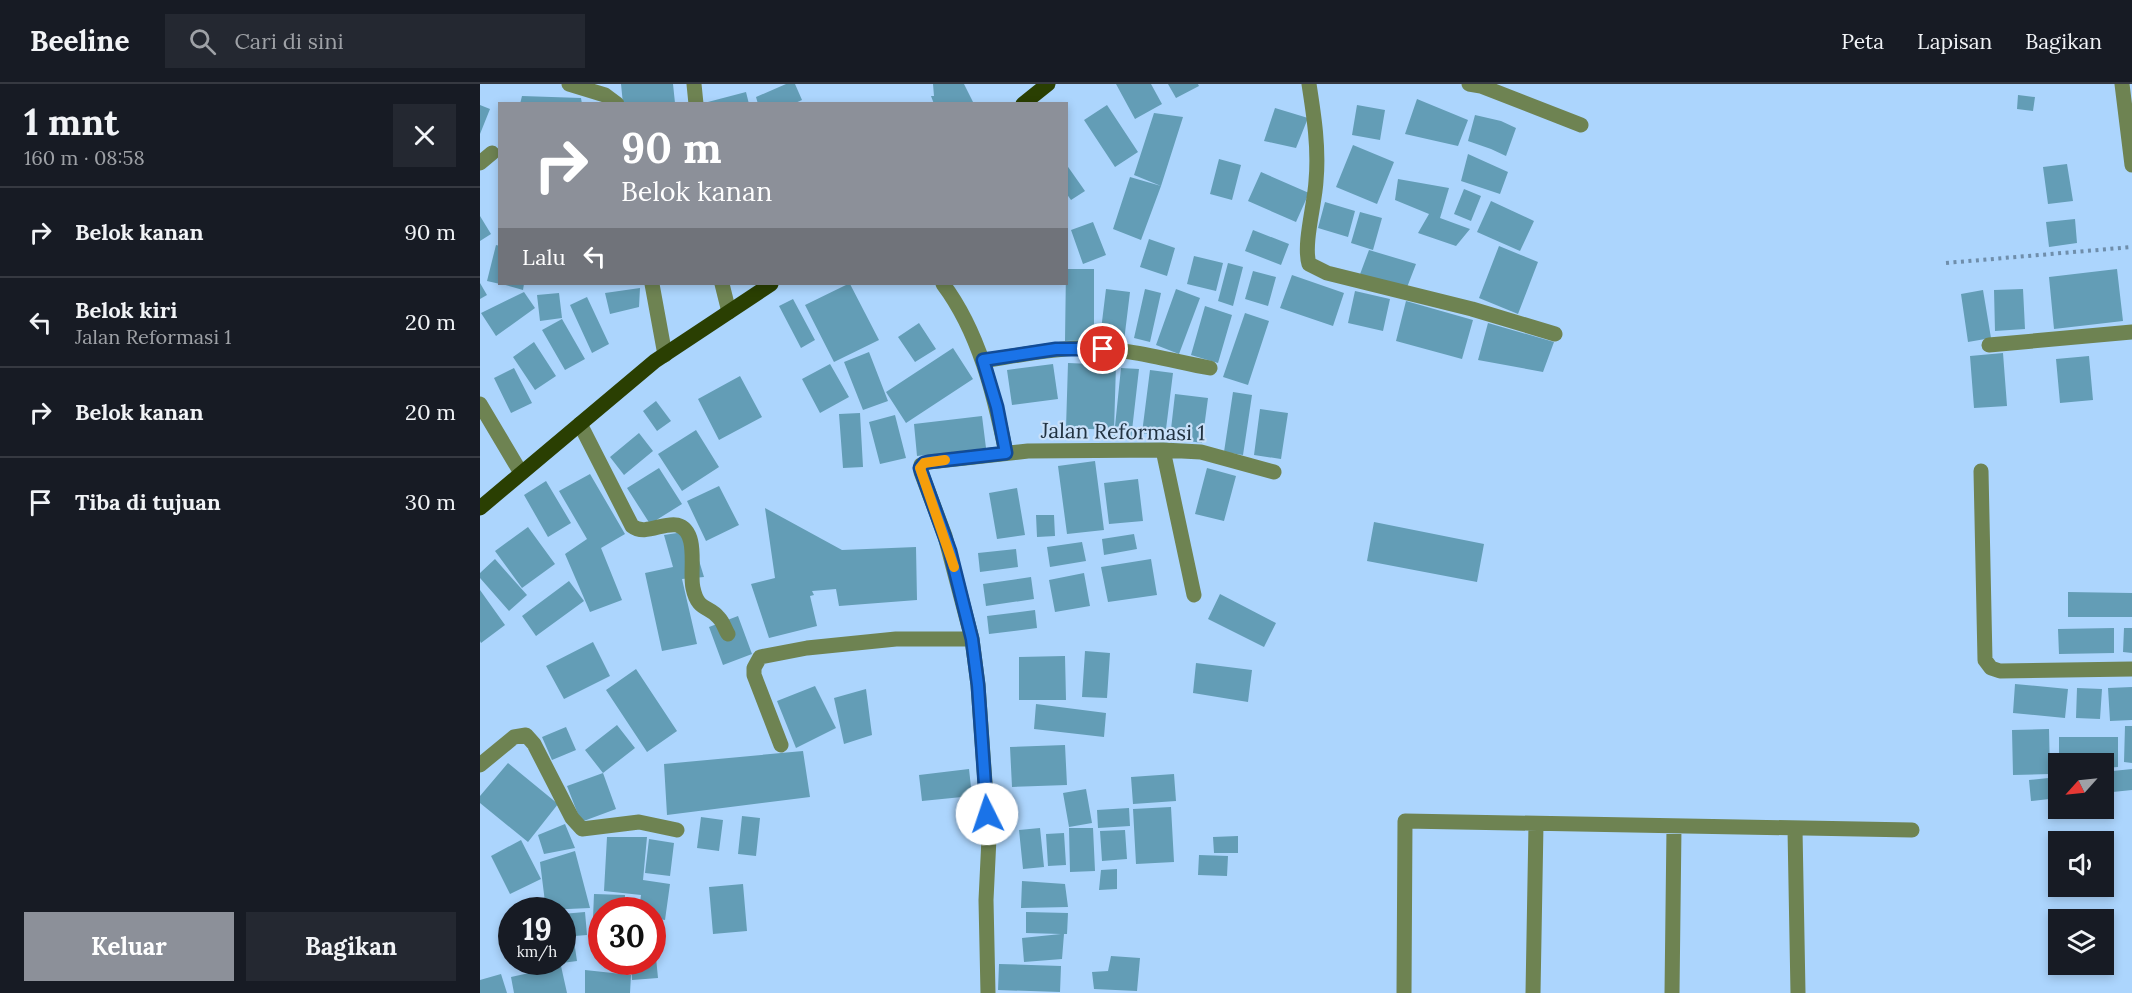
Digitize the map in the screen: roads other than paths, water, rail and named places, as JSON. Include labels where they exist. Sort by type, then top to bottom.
[{"type":"main road","points":[[1026,102],[1048,84]]},
{"type":"main road","points":[[480,508],[665,355],[770,285]]},
{"type":"street","points":[[569,84],[605,95],[614,102]]},
{"type":"street","points":[[694,84],[696,102]]},
{"type":"street","points":[[1309,84],[1317,167],[1309,235],[1309,264],[1327,273],[1472,309],[1555,334]]},
{"type":"street","points":[[1469,84],[1481,86],[1581,125]]},
{"type":"street","points":[[2122,84],[2132,165]]},
{"type":"street","points":[[652,285],[665,355]]},
{"type":"street","points":[[722,285],[729,312]]},
{"type":"street","points":[[944,285],[983,360],[997,407],[1006,453]]},
{"type":"street","points":[[1989,345],[2132,332]]},
{"type":"street","points":[[983,360],[1056,349],[1081,348],[1103,349],[1209,368]]},
{"type":"street","points":[[480,404],[521,473]]},
{"type":"street","points":[[580,424],[632,526],[639,530],[677,525],[686,530],[692,544],[692,586],[696,599],[705,609],[718,616],[728,634]]},
{"type":"street","points":[[1163,450],[1194,595]]},
{"type":"street","name":"Jalan Reformasi 1","points":[[972,639],[945,536],[920,468],[924,463],[1028,451],[1163,450],[1201,452],[1274,472]]},
{"type":"street","points":[[1981,471],[1985,660],[1991,668],[2000,671],[2132,669]]},
{"type":"street","points":[[782,745],[754,675],[754,668],[760,657],[807,648],[896,639],[972,639],[978,685],[989,838],[986,900],[988,993]]},
{"type":"street","points":[[480,765],[514,737],[526,735],[534,744],[572,818],[582,829],[639,822],[677,830]]},
{"type":"street","points":[[1404,993],[1405,821],[1912,830]]},
{"type":"street","points":[[1533,993],[1536,824]]},
{"type":"street","points":[[1672,993],[1674,827]]},
{"type":"street","points":[[1795,829],[1798,993]]}]
